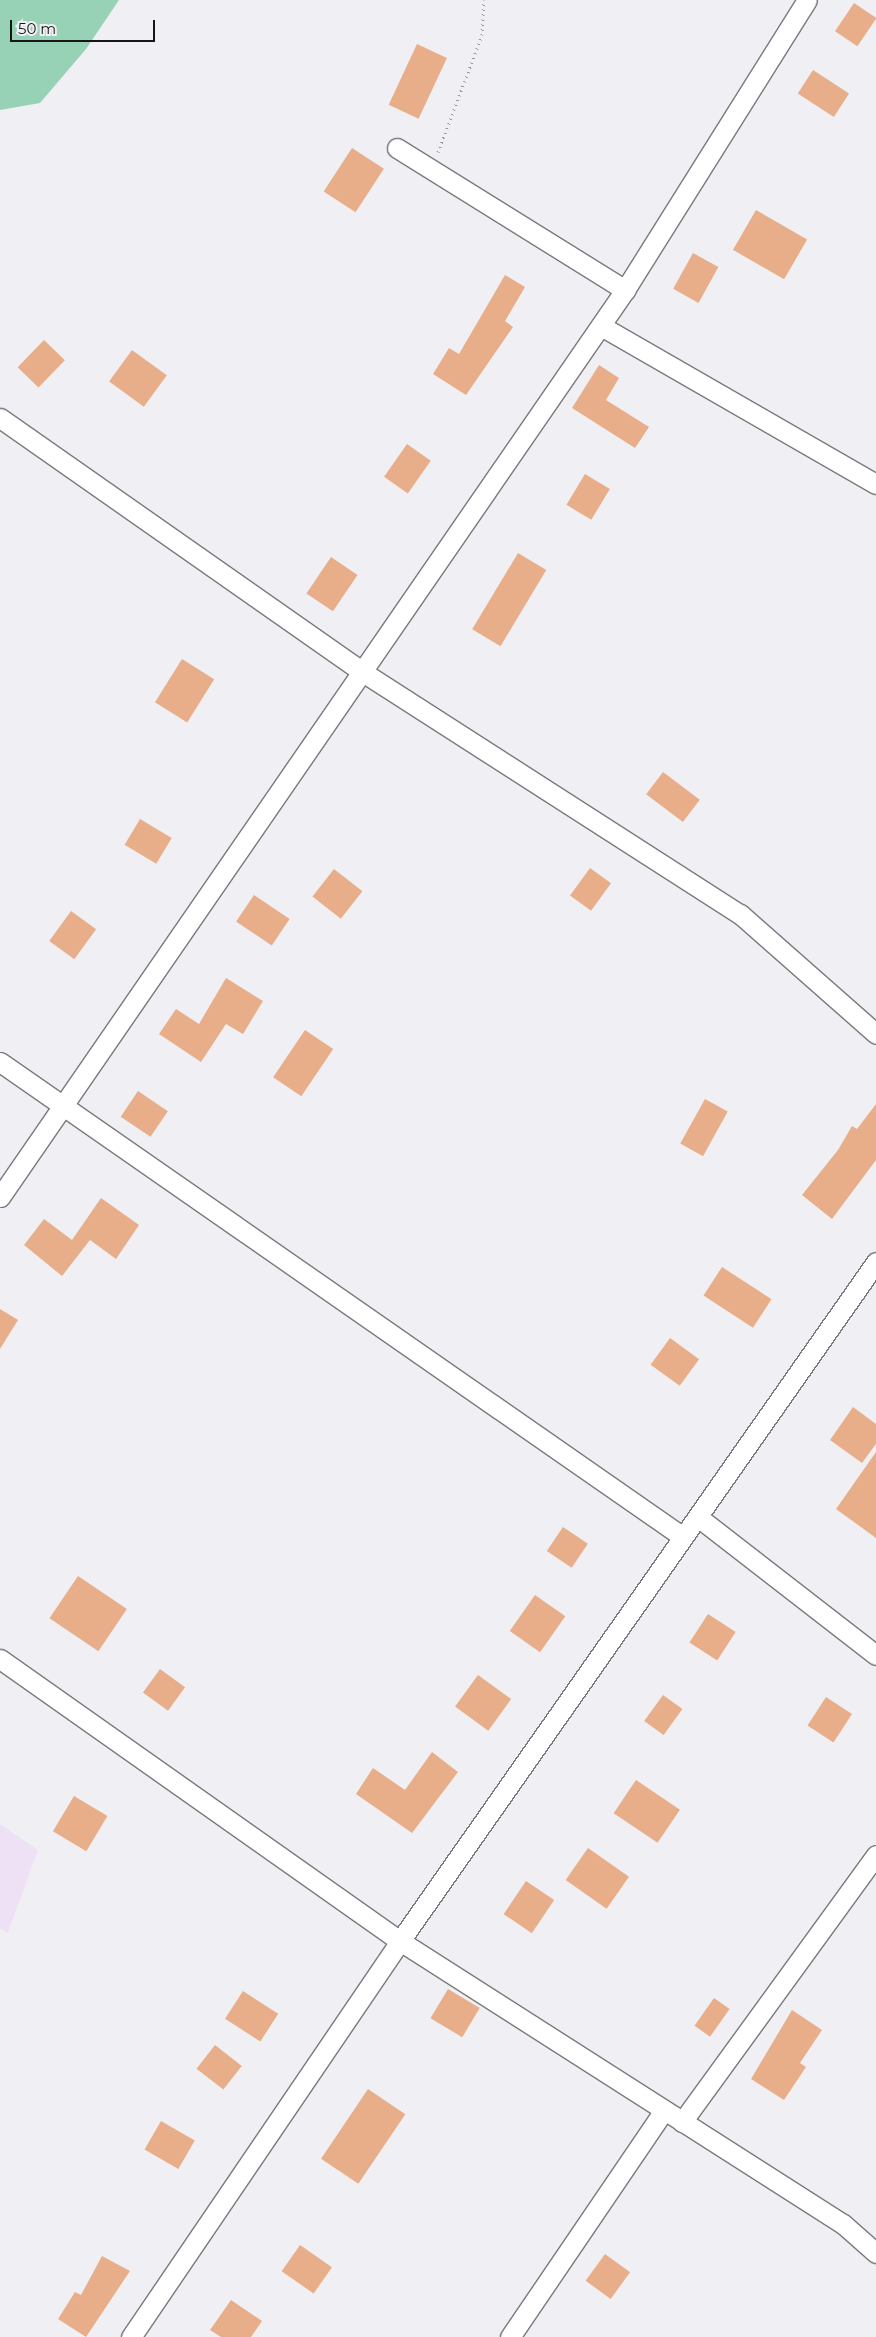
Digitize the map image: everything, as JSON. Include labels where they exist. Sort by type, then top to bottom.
[{"type":"street","points":[[0,1197],[364,673],[601,326],[807,0]]},
{"type":"street","points":[[397,148],[625,290]]},
{"type":"street","points":[[601,326],[876,484]]},
{"type":"street","points":[[0,418],[364,673],[740,914],[876,1034]]},
{"type":"street","points":[[0,1062],[62,1109],[683,1537]]},
{"type":"street","points":[[131,2337],[400,1941],[876,1262]]},
{"type":"street","points":[[698,1516],[876,1655]]},
{"type":"street","points":[[0,1659],[400,1941],[843,2224],[876,2253]]},
{"type":"street","points":[[682,2122],[876,1854]]},
{"type":"street","points":[[510,2337],[664,2110]]},
{"type":"path","points":[[431,169],[482,35],[484,0]]},
{"type":"shaded area","points":[[0,1824],[38,1850],[8,1933],[0,1929]]},
{"type":"green space","points":[[0,0],[119,0],[86,49],[40,103],[0,110]]},
{"type":"building","points":[[854,3],[876,18],[857,46],[835,31]]},
{"type":"building","points":[[417,44],[447,58],[419,119],[389,105]]},
{"type":"building","points":[[813,70],[849,93],[834,117],[798,93]]},
{"type":"building","points":[[352,148],[384,169],[356,212],[324,192]]},
{"type":"building","points":[[756,210],[807,239],[784,279],[733,250]]},
{"type":"building","points":[[693,253],[718,267],[698,303],[673,289]]},
{"type":"building","points":[[505,275],[525,287],[505,321],[513,327],[466,395],[433,374],[449,348],[459,354]]},
{"type":"building","points":[[44,340],[65,360],[38,387],[18,367]]},
{"type":"building","points":[[132,350],[167,375],[144,407],[109,382]]},
{"type":"building","points":[[599,365],[619,378],[606,400],[649,427],[635,448],[572,408]]},
{"type":"building","points":[[407,444],[431,461],[408,493],[384,477]]},
{"type":"building","points":[[585,474],[610,489],[591,520],[566,505]]},
{"type":"building","points":[[518,553],[546,570],[500,646],[472,629]]},
{"type":"building","points":[[331,557],[358,575],[333,611],[306,593]]},
{"type":"building","points":[[182,659],[214,679],[187,722],[155,702]]},
{"type":"building","points":[[663,772],[700,800],[683,822],[646,794]]},
{"type":"building","points":[[140,819],[172,838],[156,864],[125,845]]},
{"type":"building","points":[[590,868],[611,883],[591,911],[570,896]]},
{"type":"building","points":[[334,869],[362,891],[341,919],[312,897]]},
{"type":"building","points":[[254,895],[290,919],[272,946],[236,922]]},
{"type":"building","points":[[71,911],[96,929],[74,959],[49,941]]},
{"type":"building","points":[[226,978],[263,1001],[243,1034],[226,1024],[201,1062],[159,1034],[176,1009],[199,1024]]},
{"type":"building","points":[[305,1030],[333,1049],[301,1096],[273,1077]]},
{"type":"building","points":[[138,1091],[168,1111],[151,1137],[121,1117]]},
{"type":"building","points":[[705,1099],[728,1112],[703,1156],[680,1144]]},
{"type":"building","points":[[876,1104],[876,1160],[832,1219],[802,1195],[838,1150],[852,1126],[857,1129]]},
{"type":"building","points":[[101,1198],[139,1225],[116,1259],[90,1240],[62,1276],[24,1245],[44,1219],[72,1240]]},
{"type":"building","points":[[722,1267],[771,1299],[753,1328],[703,1296]]},
{"type":"building","points":[[0,1309],[18,1320],[0,1349]]},
{"type":"building","points":[[670,1338],[699,1359],[680,1386],[651,1365]]},
{"type":"building","points":[[853,1407],[876,1424],[876,1444],[862,1463],[830,1440]]},
{"type":"building","points":[[876,1452],[876,1538],[836,1509]]},
{"type":"building","points":[[563,1527],[588,1544],[572,1568],[547,1551]]},
{"type":"building","points":[[78,1576],[127,1609],[98,1651],[49,1618]]},
{"type":"building","points":[[535,1595],[565,1616],[540,1652],[510,1631]]},
{"type":"building","points":[[708,1614],[736,1632],[717,1660],[689,1643]]},
{"type":"building","points":[[160,1669],[185,1687],[168,1711],[143,1692]]},
{"type":"building","points":[[478,1675],[511,1699],[488,1731],[455,1707]]},
{"type":"building","points":[[663,1695],[682,1709],[664,1735],[644,1721]]},
{"type":"building","points":[[826,1697],[852,1714],[833,1742],[807,1726]]},
{"type":"building","points":[[432,1752],[458,1772],[412,1833],[356,1794],[373,1768],[405,1790]]},
{"type":"building","points":[[636,1780],[680,1810],[658,1843],[614,1813]]},
{"type":"building","points":[[74,1796],[107,1816],[86,1851],[53,1831]]},
{"type":"building","points":[[588,1848],[629,1877],[607,1909],[566,1880]]},
{"type":"building","points":[[526,1881],[554,1900],[532,1933],[504,1914]]},
{"type":"building","points":[[448,1989],[480,2008],[462,2037],[430,2018]]},
{"type":"building","points":[[243,1991],[278,2014],[260,2042],[225,2019]]},
{"type":"building","points":[[714,1998],[730,2009],[710,2037],[694,2026]]},
{"type":"building","points":[[792,2010],[822,2030],[800,2063],[806,2067],[784,2100],[751,2079]]},
{"type":"building","points":[[215,2045],[242,2066],[223,2090],[197,2069]]},
{"type":"building","points":[[368,2089],[405,2114],[358,2184],[321,2159]]},
{"type":"building","points":[[161,2121],[195,2140],[178,2169],[144,2150]]},
{"type":"building","points":[[300,2245],[332,2267],[314,2294],[282,2271]]},
{"type":"building","points":[[605,2254],[630,2272],[611,2299],[586,2281]]},
{"type":"building","points":[[102,2256],[130,2271],[86,2337],[58,2319],[75,2292],[81,2295]]},
{"type":"building","points":[[231,2300],[262,2321],[251,2337],[221,2337],[210,2330]]}]
